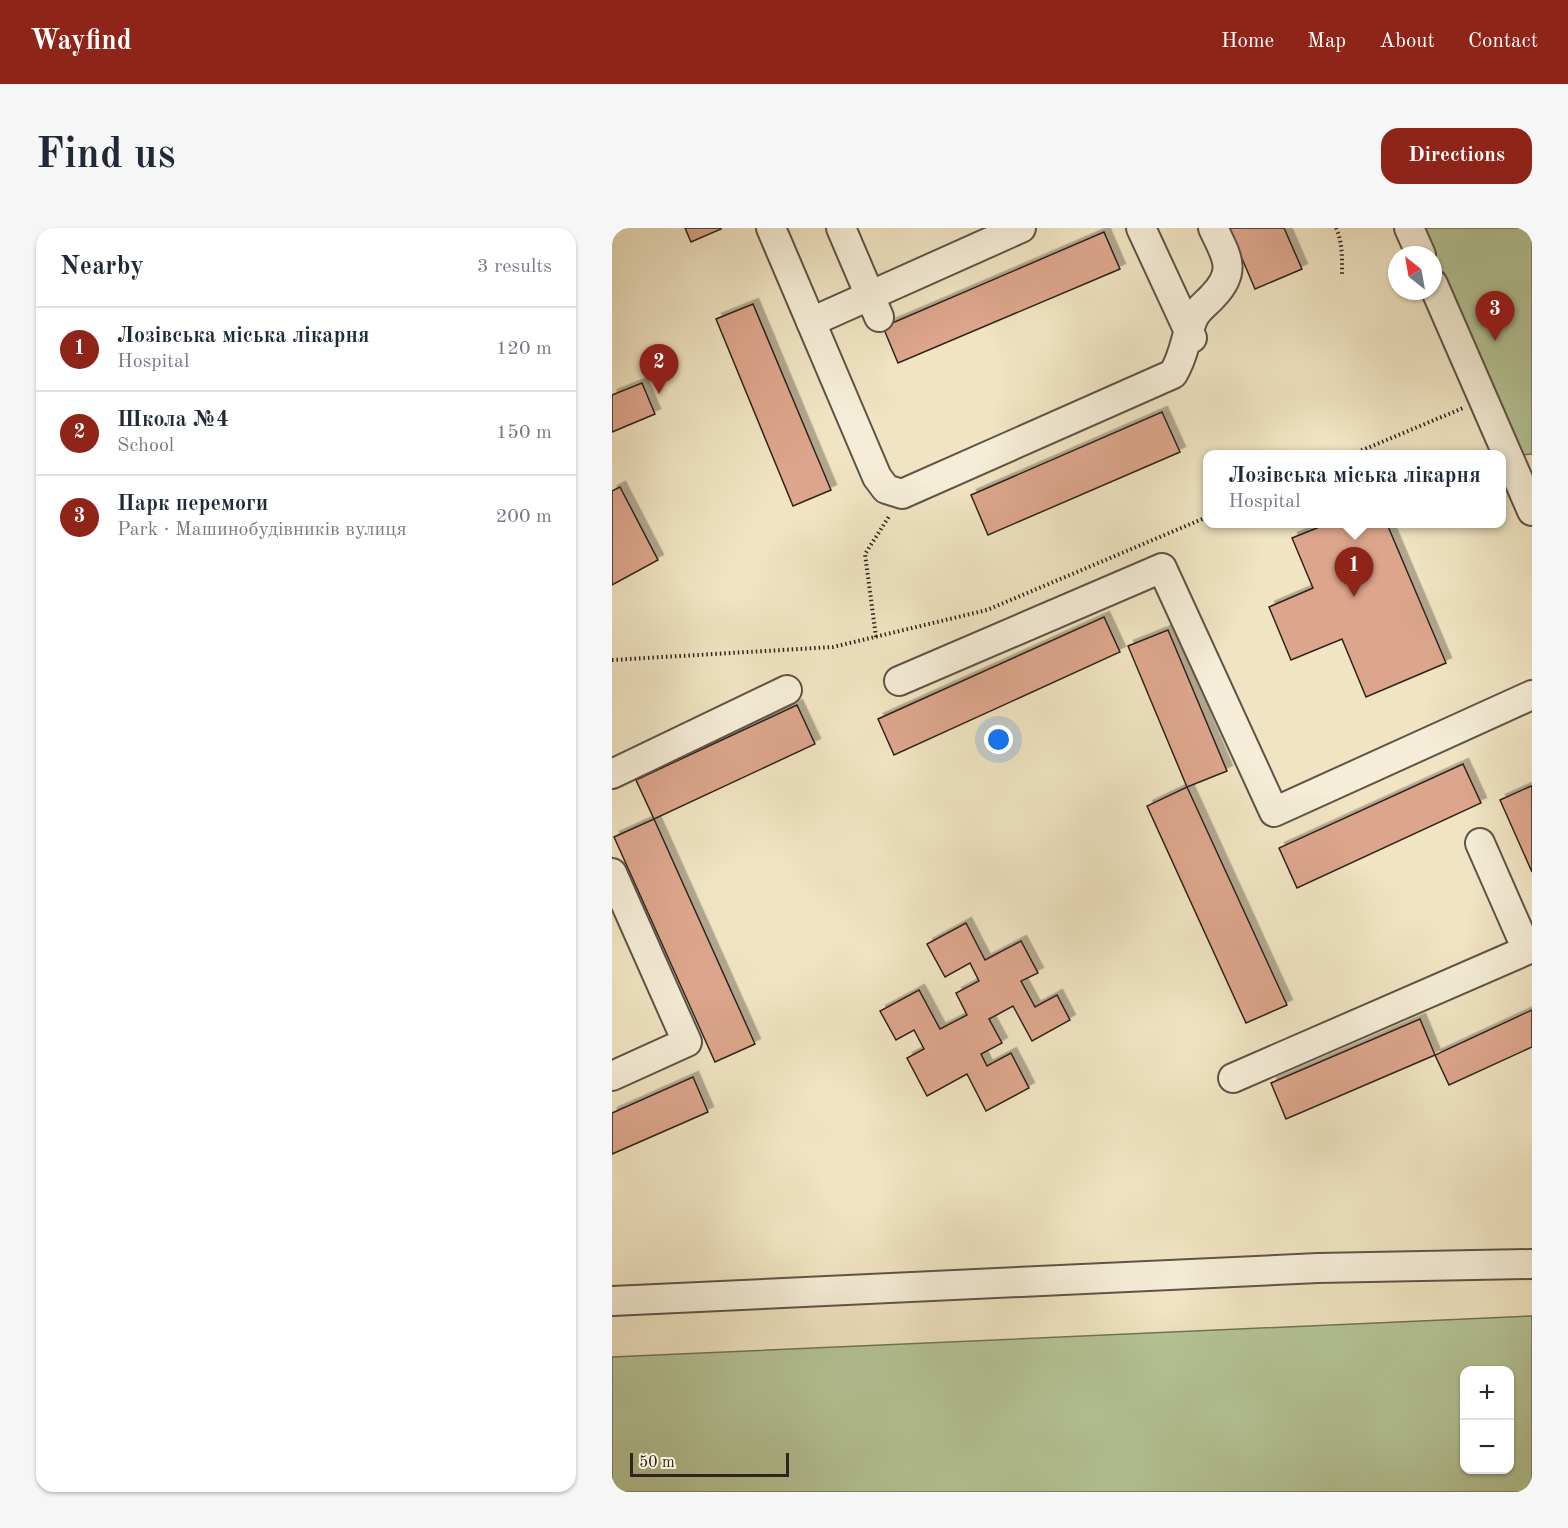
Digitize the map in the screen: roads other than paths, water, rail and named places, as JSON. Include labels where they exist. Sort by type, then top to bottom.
[{"type":"street","points":[[771,228],[878,477],[886,489],[902,494],[1173,374],[1181,362],[1191,336],[1195,316],[1219,290],[1227,277],[1228,262],[1213,228]]},
{"type":"street","points":[[841,228],[875,306]]},
{"type":"street","points":[[812,322],[875,306],[1021,228]]},
{"type":"street","points":[[1141,228],[1191,336]]},
{"type":"street","points":[[1409,228],[1416,246]]},
{"type":"street","points":[[1440,300],[1483,399],[1520,455],[1532,511]]},
{"type":"street","points":[[899,681],[1162,568],[1274,812],[1532,695]]},
{"type":"street","points":[[612,774],[787,690]]},
{"type":"street","points":[[1233,1078],[1527,950],[1480,843]]},
{"type":"street","points":[[612,873],[687,1041],[612,1076]]},
{"type":"street","points":[[612,1300],[1318,1268],[1532,1264]]},
{"type":"place","name":"Парк перемоги","points":[[1495,341]]},
{"type":"place","name":"Школа №4","points":[[659,394]]},
{"type":"place","name":"Лозівська міська лікарня","points":[[1354,597]]}]
